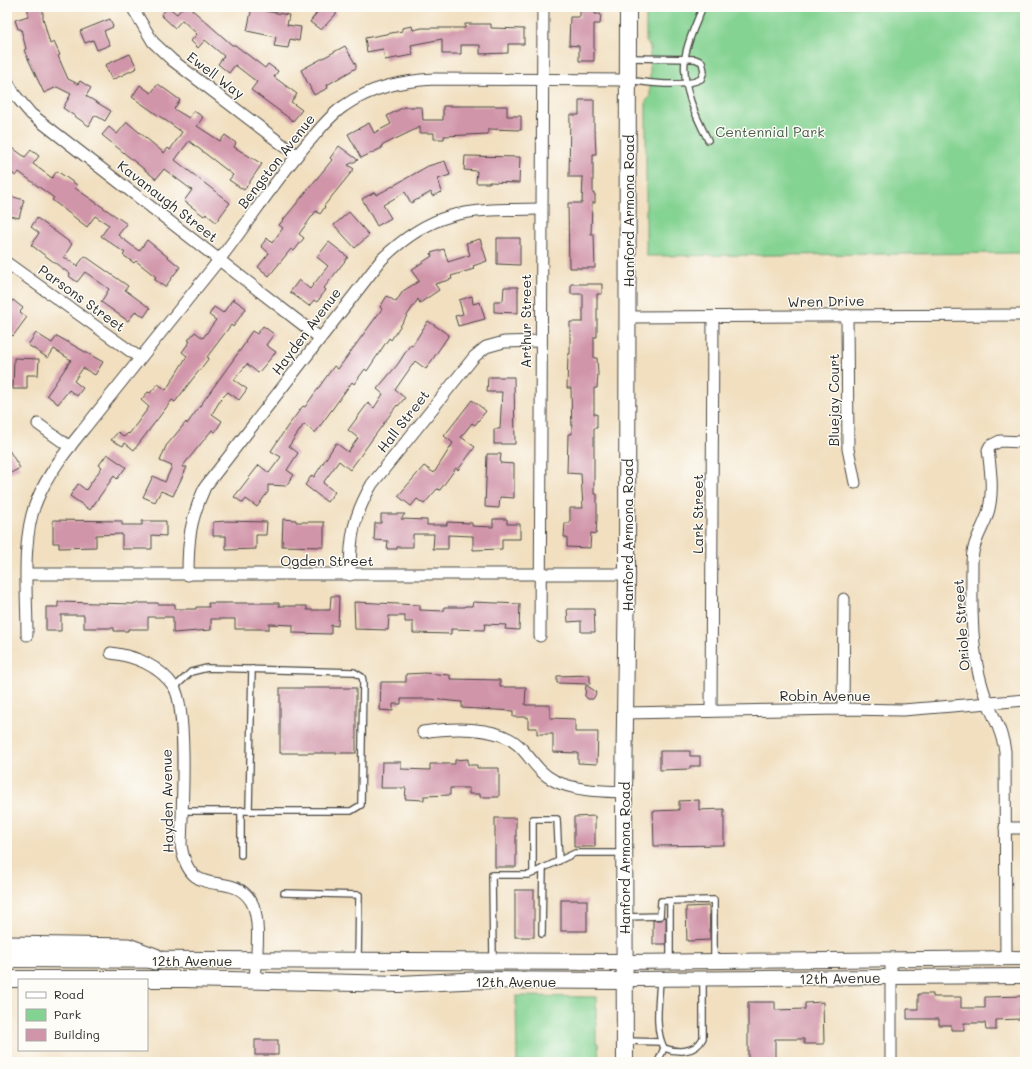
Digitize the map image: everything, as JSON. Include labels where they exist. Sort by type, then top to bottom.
[{"type":"highway","points":[[7,946],[128,949],[155,960]]},
{"type":"main road","name":"Hanford Armona Road","points":[[625,1062],[624,792],[627,574],[628,7]]},
{"type":"main road","name":"12th Avenue","points":[[7,959],[624,962]]},
{"type":"main road","name":"12th Avenue","points":[[7,979],[184,979],[399,984],[482,980],[624,981]]},
{"type":"street","name":"Ewell Way","points":[[132,7],[153,42],[172,60],[296,155]]},
{"type":"street","name":"Arthur Street","points":[[540,636],[542,7]]},
{"type":"street","name":"Bengston Avenue","points":[[27,634],[27,574],[30,522],[36,502],[48,478],[70,447],[219,260],[296,155],[331,116],[343,106],[361,95],[407,80],[628,80]]},
{"type":"street","name":"Kavanaugh Street","points":[[7,81],[31,114],[320,338]]},
{"type":"street","name":"Hayden Avenue","points":[[188,574],[188,544],[190,527],[196,507],[206,487],[382,259],[397,244],[414,232],[437,220],[460,213],[480,210],[541,209]]},
{"type":"street","name":"Parsons Street","points":[[7,263],[140,358]]},
{"type":"street","name":"Wren Drive","points":[[628,317],[1025,314]]},
{"type":"street","name":"Bluejay Court","points":[[847,315],[848,449],[855,483]]},
{"type":"street","name":"Lark Street","points":[[711,711],[713,317]]},
{"type":"street","name":"Hall Street","points":[[350,575],[350,544],[355,518],[362,502],[372,484],[463,369],[486,348],[504,342],[540,341]]},
{"type":"street","points":[[38,424],[70,447]]},
{"type":"street","name":"Oriole Street","points":[[1006,958],[1004,746],[1000,727],[987,702],[979,676],[975,649],[973,554],[977,537],[989,508],[991,490],[988,450],[990,446],[1000,441],[1025,442]]},
{"type":"street","name":"Ogden Street","points":[[27,574],[627,574]]},
{"type":"street","points":[[843,709],[844,599]]},
{"type":"street","name":"Hayden Avenue","points":[[111,653],[129,656],[152,665],[174,688],[182,721],[181,845],[183,861],[191,873],[203,882],[230,886],[243,892],[251,901],[255,912],[255,981]]},
{"type":"street","name":"Robin Avenue","points":[[625,713],[843,709],[903,710],[1025,700]]},
{"type":"street","points":[[423,732],[442,729],[497,733],[517,744],[542,773],[554,781],[586,790],[624,792]]},
{"type":"street","points":[[1005,828],[1025,828]]},
{"type":"street","name":"12th Avenue","points":[[624,962],[1025,958]]},
{"type":"street","points":[[891,959],[891,1062]]},
{"type":"street","name":"12th Avenue","points":[[624,981],[634,979],[703,980],[1025,976]]},
{"type":"lane","points":[[701,11],[685,58],[686,83],[700,126],[708,140]]},
{"type":"lane","points":[[628,58],[695,58],[702,62],[704,71],[701,79],[694,83],[628,80]]},
{"type":"lane","points":[[174,688],[191,672],[207,668],[354,672],[362,677],[363,681],[361,805],[359,808],[351,811],[182,811]]},
{"type":"lane","points":[[249,810],[252,669]]},
{"type":"lane","points":[[241,810],[241,855]]},
{"type":"lane","points":[[533,873],[533,819],[557,819],[558,861]]},
{"type":"lane","points":[[493,961],[492,875],[529,875],[575,853],[625,853]]},
{"type":"lane","points":[[542,934],[543,868]]},
{"type":"lane","points":[[284,893],[359,895],[358,960]]},
{"type":"lane","points":[[624,917],[660,916],[660,901],[714,900],[714,961]]},
{"type":"lane","points":[[670,901],[670,962]]},
{"type":"lane","points":[[660,980],[658,1032],[660,1042],[664,1048],[670,1051],[688,1051],[700,1044],[703,1038],[703,980]]},
{"type":"lane","points":[[625,1041],[660,1042]]},
{"type":"lane","points":[[658,1062],[664,1048]]},
{"type":"green space","name":"Centennial Park","points":[[646,7],[1025,7],[1025,253],[646,256],[646,101],[650,97],[650,46],[646,42]]},
{"type":"green space","points":[[516,996],[596,997],[596,1043],[598,1043],[599,1062],[517,1062]]},
{"type":"building","points":[[28,7],[43,7],[43,18],[50,44],[54,42],[60,55],[58,56],[68,79],[78,84],[80,81],[91,88],[86,96],[111,111],[105,121],[95,115],[89,126],[63,108],[71,94],[57,87],[44,93],[24,50],[26,49],[21,29],[18,29],[15,20],[28,16]]},
{"type":"building","points":[[168,7],[177,14],[183,7],[189,7],[232,45],[235,45],[265,68],[268,64],[278,71],[274,77],[297,94],[291,102],[302,110],[293,121],[251,90],[257,82],[235,65],[229,73],[218,64],[224,56],[205,40],[198,48],[191,41],[197,34],[182,20],[175,28],[161,15]]},
{"type":"building","points":[[252,7],[266,7],[265,11],[289,15],[287,25],[301,27],[299,41],[290,39],[288,48],[274,46],[276,37],[247,31]]},
{"type":"building","points":[[321,7],[329,7],[337,13],[321,30],[310,22]]},
{"type":"building","points":[[580,7],[595,7],[595,14],[601,14],[600,24],[594,24],[594,61],[579,61],[579,46],[569,45],[570,17],[580,17]]},
{"type":"building","points":[[110,19],[113,27],[104,31],[110,45],[97,50],[93,40],[85,43],[80,31]]},
{"type":"building","points":[[465,24],[491,24],[491,28],[524,29],[524,44],[508,44],[508,53],[480,54],[480,45],[461,45],[461,54],[442,54],[442,39],[411,45],[413,55],[385,60],[383,49],[367,52],[365,38],[402,31],[402,28],[412,26],[413,30],[422,28],[465,28]]},
{"type":"building","points":[[345,46],[356,65],[356,68],[327,85],[328,88],[314,95],[301,70]]},
{"type":"building","points":[[130,54],[137,68],[112,80],[105,65]]},
{"type":"building","points":[[158,84],[180,100],[174,109],[189,118],[194,111],[203,117],[197,126],[220,141],[225,135],[236,143],[234,147],[262,164],[244,190],[229,180],[233,175],[189,141],[175,160],[230,203],[216,222],[206,214],[204,216],[184,201],[192,190],[164,169],[156,179],[102,135],[109,127],[117,134],[127,122],[164,153],[168,148],[170,150],[182,132],[132,97],[140,85],[151,93]]},
{"type":"building","points":[[579,100],[594,100],[596,154],[593,154],[593,194],[595,194],[595,203],[592,203],[591,234],[594,234],[595,268],[569,268],[568,203],[582,203],[583,177],[569,177],[570,115],[579,115]]},
{"type":"building","points":[[443,106],[507,106],[507,116],[521,116],[521,130],[488,129],[488,134],[444,136],[444,139],[434,139],[434,133],[420,133],[420,127],[381,146],[382,148],[361,158],[348,134],[369,123],[374,133],[391,124],[387,116],[404,107],[422,107],[423,120],[443,120]]},
{"type":"building","points":[[10,146],[25,157],[31,150],[39,156],[33,164],[52,178],[57,171],[77,185],[75,188],[127,224],[118,235],[139,251],[147,240],[180,267],[165,287],[154,279],[156,277],[136,261],[134,263],[123,255],[125,253],[101,236],[109,225],[95,216],[87,227],[52,200],[54,198],[19,172],[16,176],[7,170],[11,165],[7,162],[7,151]]},
{"type":"building","points":[[339,146],[358,160],[348,165],[354,169],[324,206],[325,207],[320,214],[316,211],[299,234],[304,238],[294,251],[291,249],[269,276],[258,267],[269,253],[261,246],[267,238],[272,243],[283,228],[279,225],[332,160],[330,158]]},
{"type":"building","points":[[465,156],[520,157],[519,183],[476,183],[477,171],[464,170]]},
{"type":"building","points":[[445,161],[450,175],[438,179],[442,192],[432,196],[431,192],[411,203],[405,192],[383,205],[391,218],[377,226],[362,199],[375,192],[376,195],[384,191],[428,166]]},
{"type":"building","points":[[7,195],[24,200],[19,218],[7,215]]},
{"type":"building","points":[[349,212],[369,235],[355,248],[334,225]]},
{"type":"building","points":[[37,218],[72,244],[64,257],[77,266],[85,256],[128,286],[125,290],[150,308],[144,317],[136,311],[128,321],[101,302],[109,289],[85,272],[77,282],[69,276],[70,274],[31,245],[39,233],[31,227]]},
{"type":"building","points":[[497,238],[520,238],[520,265],[497,264]]},
{"type":"building","points":[[480,239],[487,261],[473,266],[474,269],[451,276],[452,279],[435,284],[439,290],[420,303],[418,299],[391,340],[389,338],[367,371],[365,369],[354,384],[352,382],[315,433],[304,424],[289,446],[298,453],[287,470],[294,475],[286,486],[268,485],[268,492],[257,507],[246,499],[243,503],[234,497],[259,465],[269,473],[281,457],[271,451],[287,427],[303,406],[305,407],[334,366],[338,369],[382,309],[380,307],[387,296],[396,302],[403,291],[419,281],[411,270],[432,256],[431,253],[444,249],[448,262],[470,255],[466,243]]},
{"type":"building","points":[[329,242],[348,257],[324,288],[326,290],[317,302],[314,300],[309,306],[290,292],[299,280],[310,289],[328,266],[317,257]]},
{"type":"building","points":[[571,284],[602,284],[602,294],[597,294],[597,337],[594,337],[594,358],[597,358],[598,374],[597,388],[594,388],[594,414],[597,414],[597,428],[594,428],[594,494],[597,494],[597,519],[596,534],[591,533],[590,548],[567,547],[567,537],[564,537],[565,523],[570,523],[570,508],[583,508],[581,474],[567,473],[568,434],[572,434],[571,388],[567,388],[568,354],[570,354],[570,322],[583,322],[583,294],[571,294]]},
{"type":"building","points":[[504,287],[518,287],[518,313],[494,312],[494,301],[503,301]]},
{"type":"building","points":[[472,296],[473,304],[480,302],[485,319],[458,326],[455,316],[463,314],[459,300]]},
{"type":"building","points":[[233,299],[246,308],[233,327],[231,325],[207,357],[209,358],[175,402],[172,400],[134,450],[125,443],[123,446],[111,440],[118,432],[124,437],[128,433],[129,434],[149,407],[141,400],[158,384],[166,390],[187,356],[182,352],[190,341],[188,340],[195,332],[203,338],[216,320],[209,315],[214,307],[223,313]]},
{"type":"building","points":[[13,300],[23,308],[20,312],[27,317],[13,336],[7,332],[7,320],[11,315],[7,312],[7,307]]},
{"type":"building","points":[[428,321],[449,335],[426,369],[415,361],[395,390],[405,398],[398,406],[397,405],[350,470],[339,461],[323,483],[335,492],[327,502],[305,485],[312,475],[314,477],[336,443],[348,452],[358,438],[348,430],[368,403],[374,408],[383,394],[377,389],[398,364],[410,345],[412,346]]},
{"type":"building","points":[[263,326],[274,334],[266,345],[276,352],[258,373],[247,364],[234,380],[247,389],[239,400],[228,392],[221,399],[212,414],[222,421],[215,432],[212,430],[182,467],[187,467],[173,496],[161,491],[155,502],[143,497],[153,476],[165,482],[172,466],[160,461],[166,446],[186,422],[187,424],[246,342],[245,341],[252,331],[257,334]]},
{"type":"building","points":[[36,333],[52,343],[57,336],[103,362],[95,375],[83,368],[74,381],[83,388],[77,396],[69,390],[58,404],[47,395],[71,360],[54,349],[48,358],[28,345]]},
{"type":"building","points":[[14,358],[39,359],[38,375],[27,375],[27,389],[13,389]]},
{"type":"building","points":[[488,377],[514,377],[515,444],[494,444],[494,429],[500,429],[502,392],[487,392]]},
{"type":"building","points":[[472,400],[486,411],[475,425],[472,423],[461,437],[475,447],[458,470],[456,468],[440,490],[437,489],[424,504],[417,499],[411,506],[398,496],[424,466],[434,473],[453,443],[444,436]]},
{"type":"building","points":[[7,447],[20,468],[7,475]]},
{"type":"building","points":[[107,454],[126,467],[117,479],[114,476],[90,510],[70,496],[78,484],[86,490],[102,467],[99,465]]},
{"type":"building","points":[[487,454],[501,454],[500,463],[514,464],[514,498],[500,497],[499,508],[485,507]]},
{"type":"building","points":[[381,514],[405,514],[401,519],[427,520],[427,525],[447,525],[447,522],[472,523],[472,526],[493,527],[493,519],[507,519],[507,524],[520,524],[520,539],[502,539],[502,549],[473,550],[473,536],[448,535],[448,549],[433,549],[434,534],[413,534],[413,547],[397,547],[397,549],[387,549],[388,541],[374,540],[375,523],[381,523]]},
{"type":"building","points":[[283,519],[296,520],[296,522],[324,522],[324,547],[282,546]]},
{"type":"building","points":[[53,520],[122,521],[122,525],[142,525],[142,521],[166,521],[166,536],[152,535],[152,549],[122,549],[122,534],[96,535],[96,547],[59,548],[59,543],[53,543]]},
{"type":"building","points":[[213,522],[267,522],[266,535],[256,535],[256,549],[226,550],[226,536],[213,536]]},
{"type":"building","points":[[331,596],[339,596],[338,626],[331,625],[331,634],[293,633],[293,625],[269,624],[269,629],[235,629],[235,619],[211,619],[211,630],[173,633],[173,617],[148,617],[148,629],[114,631],[114,628],[84,628],[84,615],[61,615],[61,631],[46,631],[46,607],[58,607],[58,602],[175,604],[175,609],[196,609],[196,607],[209,607],[208,603],[279,603],[279,606],[307,606],[307,610],[330,610]]},
{"type":"building","points":[[354,602],[420,605],[420,610],[444,611],[444,607],[472,606],[473,602],[520,604],[519,630],[505,629],[506,625],[485,624],[484,630],[451,629],[451,634],[413,633],[413,622],[405,622],[405,616],[389,616],[388,630],[355,629]]},
{"type":"building","points":[[567,609],[594,609],[595,632],[581,632],[581,621],[568,622]]},
{"type":"building","points":[[425,673],[450,675],[450,679],[500,680],[500,687],[526,687],[525,705],[550,705],[550,718],[575,719],[575,732],[598,732],[597,764],[578,763],[578,753],[553,752],[553,734],[537,734],[537,728],[528,728],[528,717],[513,717],[513,711],[462,708],[462,702],[430,699],[401,699],[401,704],[393,704],[393,711],[380,710],[381,682],[406,682],[406,674]]},
{"type":"building","points":[[590,675],[590,684],[557,683],[557,676]]},
{"type":"building","points":[[586,685],[595,691],[596,694],[593,699],[588,699],[585,696]]},
{"type":"building","points":[[280,688],[356,688],[356,753],[280,753]]},
{"type":"building","points":[[660,751],[690,751],[690,756],[700,756],[700,766],[690,766],[690,769],[660,770]]},
{"type":"building","points":[[468,759],[468,765],[477,765],[477,768],[499,768],[499,797],[480,797],[480,794],[469,794],[469,788],[450,788],[450,795],[424,796],[424,800],[405,799],[406,788],[381,788],[382,762],[401,762],[401,769],[430,770],[430,764],[455,764],[455,760]]},
{"type":"building","points":[[699,800],[699,810],[724,809],[724,845],[654,846],[653,811],[679,810],[679,801]]},
{"type":"building","points":[[595,816],[595,847],[574,847],[574,817]]},
{"type":"building","points":[[495,818],[516,818],[516,867],[495,867]]},
{"type":"building","points":[[515,890],[534,890],[534,937],[515,937]]},
{"type":"building","points":[[561,900],[587,900],[587,931],[561,931]]},
{"type":"building","points":[[709,906],[710,940],[687,941],[686,907]]},
{"type":"building","points":[[666,917],[666,944],[653,944],[653,920],[662,920]]},
{"type":"building","points":[[918,994],[933,994],[933,997],[961,997],[961,1008],[985,1008],[985,997],[1025,996],[1025,1008],[1020,1008],[1020,1019],[996,1020],[996,1030],[986,1030],[985,1023],[964,1023],[964,1030],[951,1030],[951,1025],[939,1025],[939,1019],[907,1019],[907,1009],[918,1009]]},
{"type":"building","points":[[748,1002],[775,1002],[775,1010],[805,1009],[805,1003],[823,1002],[824,1044],[804,1044],[804,1039],[775,1039],[775,1062],[748,1062]]},
{"type":"building","points":[[255,1040],[278,1040],[278,1055],[255,1055]]}]
